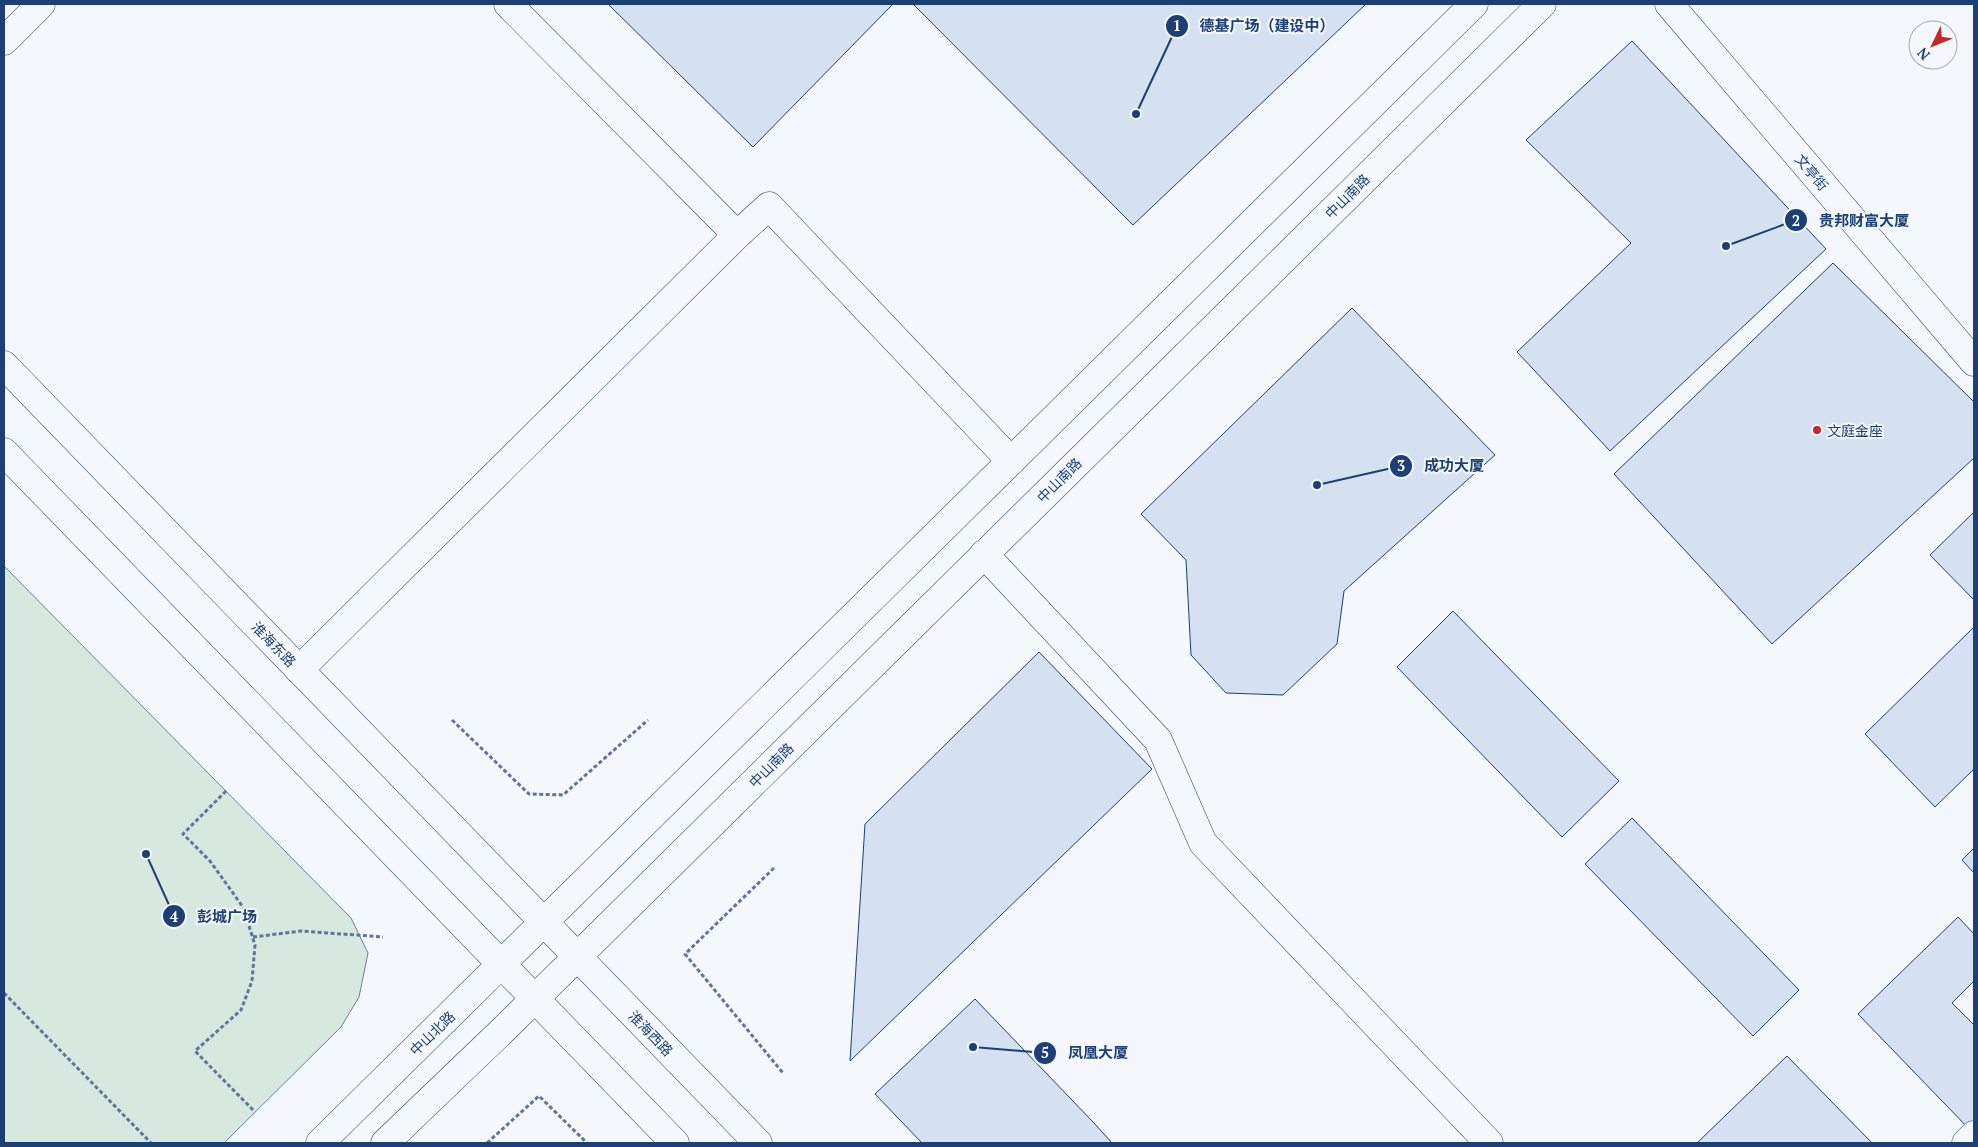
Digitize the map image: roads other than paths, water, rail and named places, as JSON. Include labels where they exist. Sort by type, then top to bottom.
[{"type":"main road","points":[[4,42],[40,4]]},
{"type":"main road","points":[[508,4],[737,236]]},
{"type":"main road","points":[[544,923],[1474,4]]},
{"type":"main road","name":"中山南路","points":[[577,957],[1542,4]]},
{"type":"main road","name":"文亭街","points":[[1669,4],[1974,362]]},
{"type":"main road","points":[[299,670],[769,206],[1011,461]]},
{"type":"main road","name":"淮海东路","points":[[4,365],[544,923]]},
{"type":"main road","points":[[4,452],[675,1143]]},
{"type":"main road","points":[[984,554],[1158,740],[1203,842],[1489,1143]]},
{"type":"main road","name":"中山北路","points":[[320,1143],[544,923]]},
{"type":"main road","name":"淮海西路","points":[[544,923],[758,1143]]},
{"type":"main road","points":[[385,1143],[577,957]]},
{"type":"main road","points":[[1966,1143],[1974,1135]]},
{"type":"place","name":"德基广场（建设中）","points":[[1136,114]]},
{"type":"place","name":"贵邦财富大厦","points":[[1726,246]]},
{"type":"place","name":"文庭金座","points":[[1817,430]]},
{"type":"place","name":"成功大厦","points":[[1317,485]]},
{"type":"place","name":"彭城广场","points":[[146,854]]},
{"type":"place","name":"凤凰大厦","points":[[973,1047]]}]
